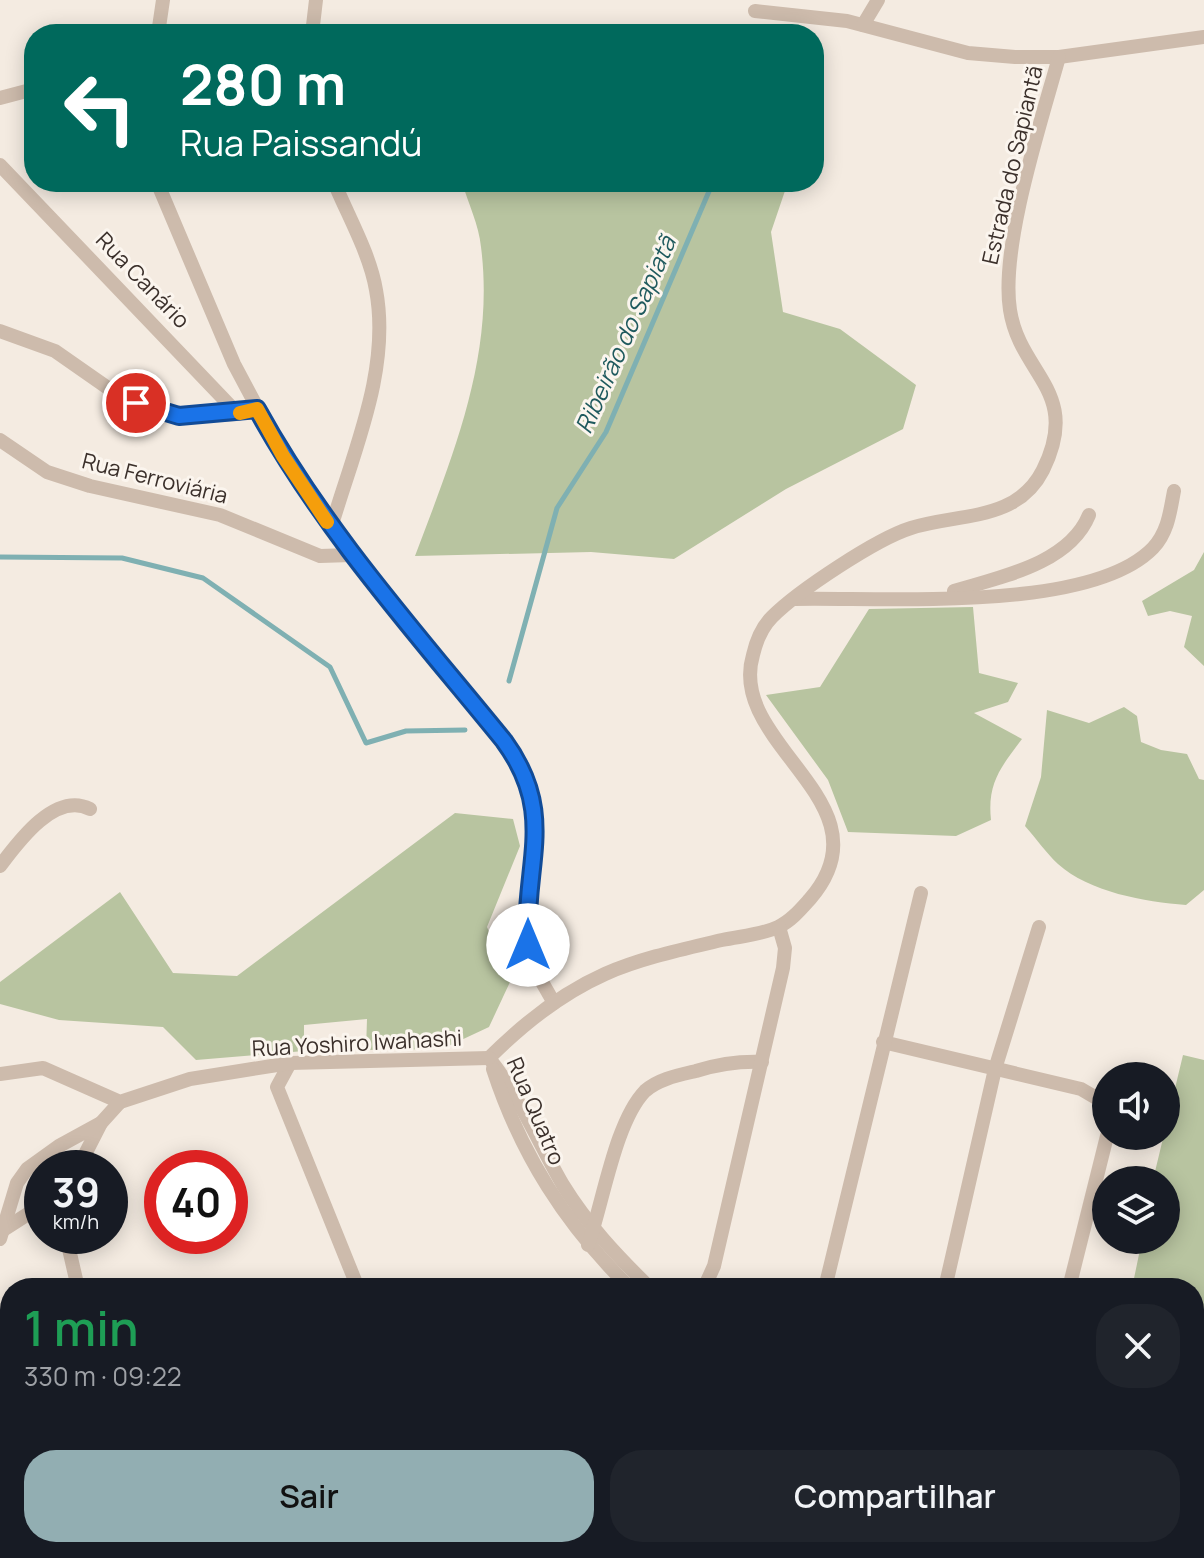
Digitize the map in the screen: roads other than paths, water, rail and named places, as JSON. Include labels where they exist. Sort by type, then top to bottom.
[{"type":"street","points":[[159,24],[163,0]]},
{"type":"street","points":[[313,24],[316,0]]},
{"type":"street","points":[[863,25],[878,0]]},
{"type":"street","points":[[755,11],[863,25],[968,53],[1059,57],[1204,37]]},
{"type":"street","name":"Estrada do Sapiantã","points":[[489,1058],[523,1024],[605,974],[779,927],[813,896],[829,871],[835,845],[822,803],[760,714],[752,693],[750,663],[757,640],[770,619],[794,599],[888,537],[931,523],[1000,510],[1019,500],[1044,468],[1055,431],[1056,410],[1049,391],[1016,334],[1008,288],[1028,171],[1059,57]]},
{"type":"street","points":[[0,98],[24,92]]},
{"type":"street","name":"Rua Canário","points":[[0,165],[24,190]]},
{"type":"street","name":"Rua Canário","points":[[26,192],[238,414]]},
{"type":"street","points":[[161,192],[257,409],[283,456],[351,555],[521,763],[535,807],[526,918],[528,945],[534,968],[554,1003]]},
{"type":"street","points":[[331,528],[368,405],[380,323],[376,287],[338,192]]},
{"type":"street","points":[[0,331],[55,351],[118,395],[154,411],[179,416],[238,414],[257,409]]},
{"type":"street","name":"Rua Ferroviária","points":[[0,440],[47,472],[90,486],[220,515],[320,556],[341,558],[351,555]]},
{"type":"street","points":[[794,599],[1033,594],[1110,577],[1153,548],[1166,530],[1174,491]]},
{"type":"street","points":[[938,596],[1017,572],[1059,551],[1078,537],[1089,515]]},
{"type":"street","points":[[0,866],[20,839],[44,818],[73,805],[90,809]]},
{"type":"street","points":[[827,1278],[921,893]]},
{"type":"street","points":[[709,1278],[714,1266],[783,968],[785,948],[779,927]]},
{"type":"street","points":[[947,1278],[995,1069],[1039,927]]},
{"type":"street","points":[[883,1042],[1081,1089],[1092,1095]]},
{"type":"street","name":"Rua Yoshiro Iwahashi","points":[[120,1102],[190,1079],[290,1063],[489,1058]]},
{"type":"street","name":"Rua Quatro","points":[[489,1058],[508,1082],[563,1185],[594,1230],[640,1278]]},
{"type":"street","name":"Rua Quatro","points":[[489,1058],[532,1164],[552,1199],[588,1245],[620,1278]]},
{"type":"street","points":[[588,1245],[626,1120],[647,1089],[670,1078],[726,1063],[762,1062]]},
{"type":"street","points":[[290,1063],[277,1087],[354,1278]]},
{"type":"street","points":[[0,1074],[43,1068],[120,1102],[101,1123],[87,1150]]},
{"type":"street","points":[[2,1235],[17,1183],[27,1169],[101,1123]]},
{"type":"street","points":[[1072,1278],[1104,1150]]},
{"type":"street","points":[[2,1235],[24,1218]]},
{"type":"street","points":[[70,1254],[76,1278]]},
{"type":"waterway","name":"Ribeirão do Sapiatã","points":[[509,681],[557,508],[606,432],[709,192]]},
{"type":"waterway","points":[[0,557],[122,558],[203,578],[330,667],[366,743],[406,731],[465,730]]}]
